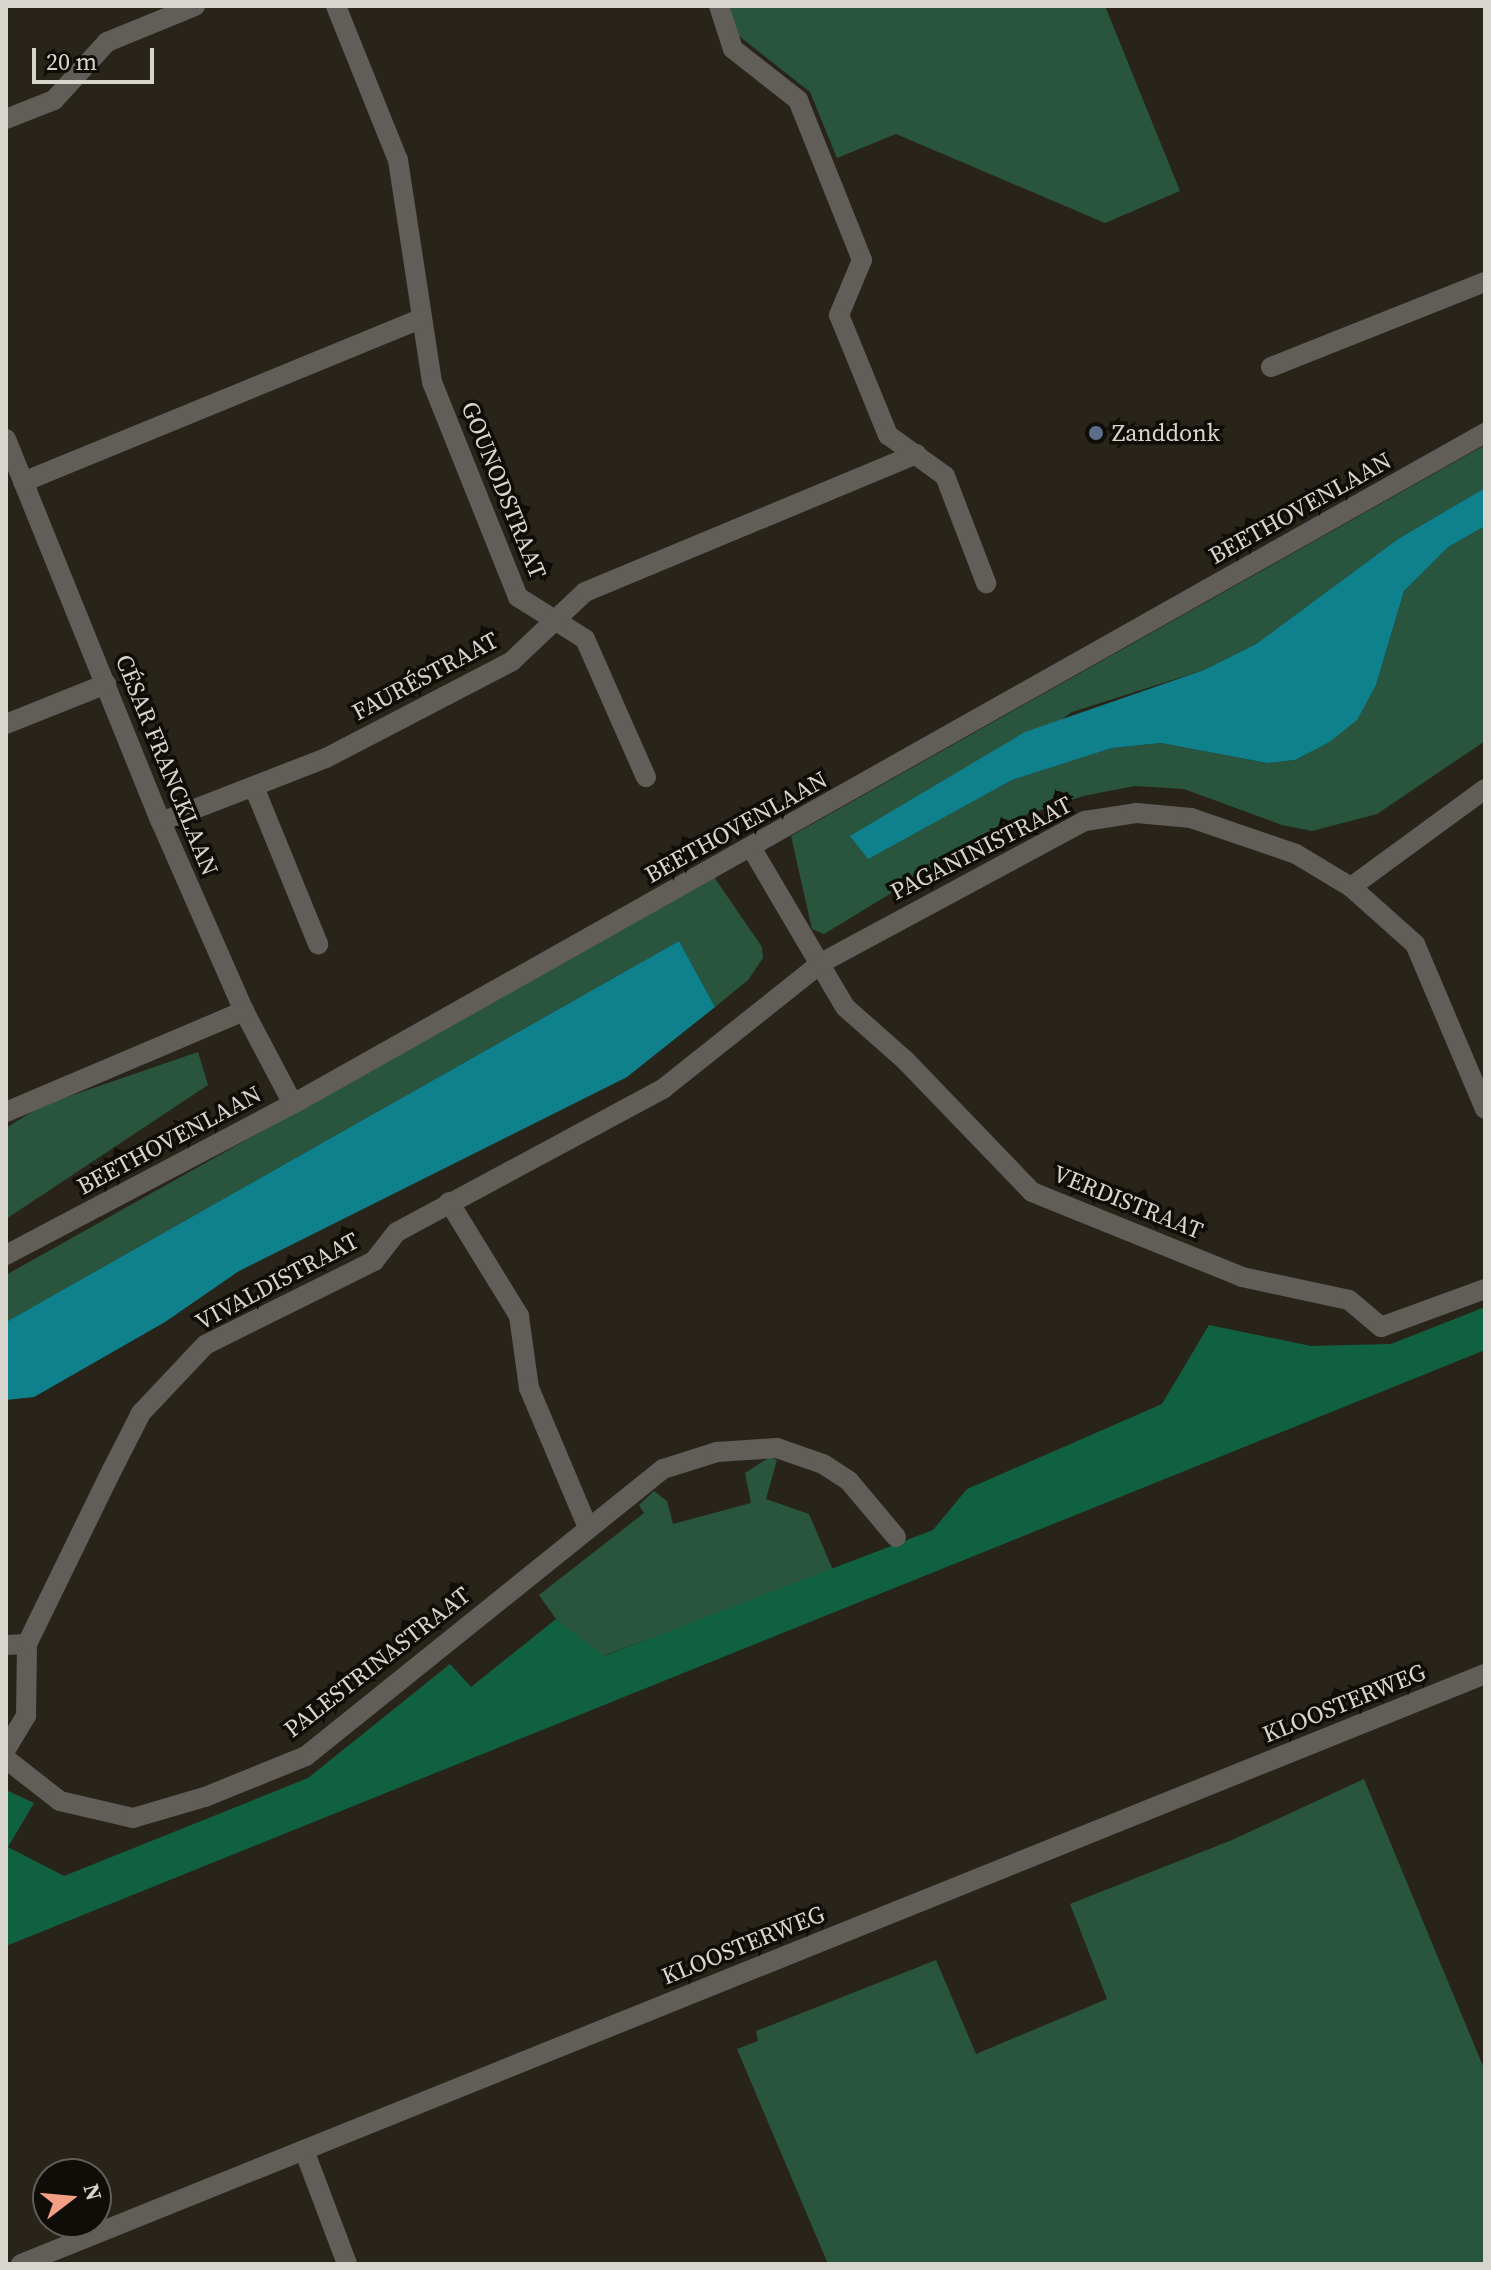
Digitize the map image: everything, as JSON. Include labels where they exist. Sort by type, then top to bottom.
[{"type":"street","points":[[6,119],[54,100],[107,42],[195,6]]},
{"type":"street","name":"GOUNODSTRAAT","points":[[336,6],[398,160],[432,382],[518,597],[585,639],[646,777]]},
{"type":"street","points":[[719,6],[733,49],[798,100],[862,260],[839,315],[888,435],[945,476],[986,583]]},
{"type":"street","points":[[1271,367],[1485,282]]},
{"type":"street","points":[[23,482],[421,319]]},
{"type":"street","name":"BEETHOVENLAAN","points":[[6,1255],[293,1104],[752,849],[1485,433]]},
{"type":"street","name":"CÉSAR FRANCKLAAN","points":[[6,439],[161,822],[244,1011],[293,1104]]},
{"type":"street","name":"FAURÉSTRAAT","points":[[161,822],[326,758],[512,661],[585,592],[916,454]]},
{"type":"street","points":[[6,724],[106,684]]},
{"type":"street","points":[[254,787],[318,944]]},
{"type":"street","points":[[1351,887],[1485,789]]},
{"type":"street","name":"PAGANINISTRAAT","points":[[821,963],[1085,821],[1137,813],[1191,818],[1296,854],[1351,887],[1415,944],[1485,1109]]},
{"type":"street","name":"VERDISTRAAT","points":[[752,849],[845,1007],[905,1060],[1032,1192],[1242,1277],[1349,1300],[1381,1327],[1485,1289]]},
{"type":"street","name":"VIVALDISTRAAT","points":[[6,1749],[26,1716],[27,1644],[141,1413],[205,1345],[374,1261],[397,1232],[664,1088],[821,963]]},
{"type":"street","points":[[6,1112],[244,1011]]},
{"type":"street","points":[[449,1202],[519,1316],[529,1388],[588,1528]]},
{"type":"street","name":"PALESTRINASTRAAT","points":[[6,1759],[60,1801],[133,1818],[205,1797],[306,1756],[663,1469],[717,1452],[777,1448],[823,1464],[849,1481],[896,1537]]},
{"type":"street","points":[[6,1645],[27,1644]]},
{"type":"street","name":"KLOOSTERWEG","points":[[21,2264],[1485,1674]]},
{"type":"street","points":[[304,2150],[347,2264]]},
{"type":"green space","points":[[727,6],[1105,6],[1180,191],[1105,223],[896,134],[837,158],[810,92],[739,36]]},
{"type":"green space","points":[[1485,445],[1485,488],[1398,539],[1256,644],[1204,670],[1072,712],[868,858],[1012,780],[1112,748],[1161,743],[1267,763],[1295,760],[1328,743],[1376,685],[1404,591],[1448,546],[1485,526],[1485,741],[1377,814],[1312,831],[1282,825],[1184,789],[1135,786],[1083,796],[1011,820],[824,934],[812,929],[791,836]]},
{"type":"green space","points":[[714,877],[762,947],[763,958],[748,980],[715,1007],[679,941],[6,1322],[6,1275]]},
{"type":"green space","points":[[198,1052],[208,1085],[6,1219],[6,1128],[41,1106]]},
{"type":"green space","points":[[1485,1307],[1485,1350],[6,1946],[6,1790],[34,1803],[8,1847],[64,1876],[308,1778],[450,1664],[471,1687],[556,1619],[604,1656],[933,1530],[967,1489],[1162,1404],[1209,1325],[1311,1346],[1391,1344]]},
{"type":"green space","points":[[770,1457],[777,1460],[766,1499],[809,1514],[833,1570],[603,1656],[556,1619],[539,1595],[644,1513],[639,1505],[654,1491],[667,1501],[673,1524],[751,1503],[745,1473]]},
{"type":"green space","points":[[1364,1779],[1485,2071],[1485,2264],[828,2264],[737,2049],[758,2041],[756,2031],[936,1960],[976,2054],[1107,1999],[1070,1904],[1232,1840]]},
{"type":"water","points":[[1485,488],[1485,526],[1448,547],[1404,591],[1376,685],[1357,720],[1328,743],[1295,760],[1267,763],[1161,743],[1112,748],[1012,780],[868,859],[850,836],[1025,732],[1204,670],[1256,644],[1398,539]]},
{"type":"water","points":[[679,941],[715,1007],[627,1077],[239,1271],[165,1322],[34,1397],[6,1400],[6,1322]]},
{"type":"place","name":"Zanddonk","points":[[1096,433]]}]
